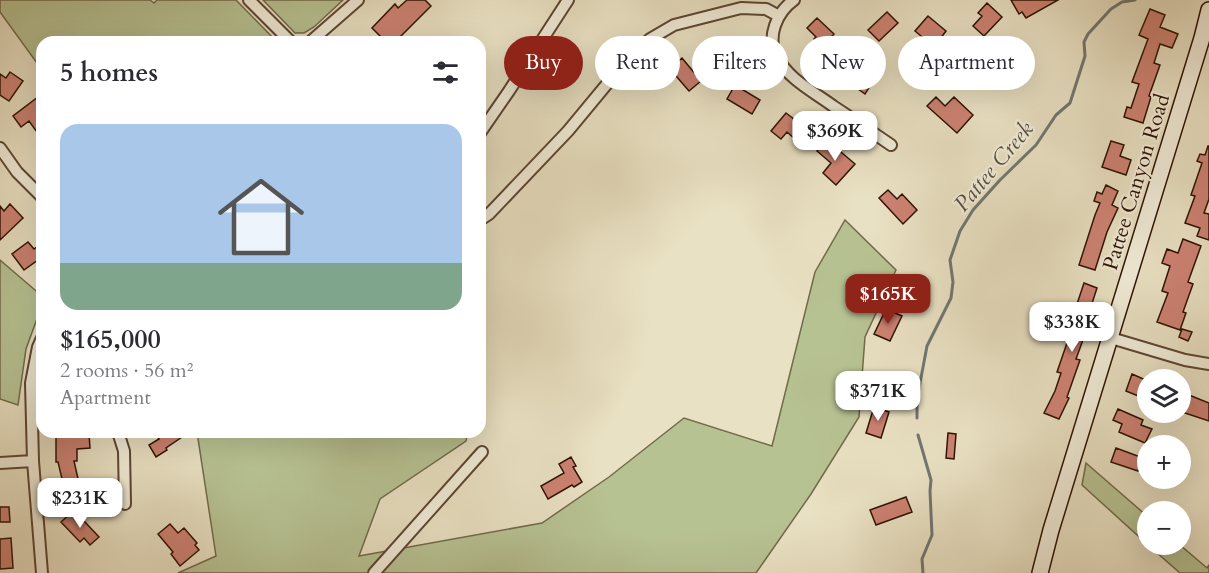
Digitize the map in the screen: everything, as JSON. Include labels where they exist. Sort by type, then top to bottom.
[{"type":"street","points":[[249,0],[285,36]]},
{"type":"street","points":[[317,36],[358,0]]},
{"type":"street","points":[[486,124],[568,0]]},
{"type":"street","points":[[794,0],[779,16],[774,29],[773,43],[777,57],[783,66],[806,87],[891,145]]},
{"type":"street","points":[[486,215],[568,131],[631,55],[650,39],[674,25],[741,8],[766,9],[779,16]]},
{"type":"street","name":"Pattee Canyon Road","points":[[1040,573],[1051,530],[1205,39],[1209,10]]},
{"type":"street","points":[[0,148],[17,172],[36,191]]},
{"type":"street","points":[[1111,338],[1185,360],[1209,364]]},
{"type":"street","points":[[36,357],[31,383],[33,461],[42,573]]},
{"type":"street","points":[[31,383],[36,385]]},
{"type":"street","points":[[120,438],[124,451],[125,504]]},
{"type":"street","points":[[374,573],[482,452]]},
{"type":"street","points":[[0,463],[33,461]]},
{"type":"green space","points":[[0,0],[150,0],[154,3],[157,0],[236,0],[271,36],[36,36],[36,62],[0,12]]},
{"type":"green space","points":[[263,0],[343,0],[314,27],[304,33],[295,33]]},
{"type":"green space","points":[[845,220],[896,270],[865,337],[859,417],[811,494],[756,573],[178,573],[216,556],[198,438],[467,438],[466,441],[380,499],[359,556],[542,523],[609,477],[684,418],[772,446],[815,272]]},
{"type":"green space","points":[[0,260],[36,291],[36,322],[26,349],[18,405],[0,399]]},
{"type":"green space","points":[[1086,463],[1137,507],[1137,535],[1082,485]]},
{"type":"green space","points":[[1191,554],[1207,568],[1209,565],[1209,573],[1180,573],[1159,555]]},
{"type":"building","points":[[407,0],[425,0],[431,6],[401,36],[380,36],[372,28],[395,4],[398,8]]},
{"type":"building","points":[[1011,0],[1058,0],[1026,18],[1022,12],[1019,14]]},
{"type":"building","points":[[987,3],[1002,17],[984,36],[973,26],[982,16],[978,13]]},
{"type":"building","points":[[1150,9],[1165,15],[1160,27],[1178,34],[1172,48],[1160,44],[1154,63],[1160,65],[1149,96],[1151,97],[1143,123],[1124,117],[1127,107],[1131,108],[1139,84],[1132,82],[1148,39],[1139,35]]},
{"type":"building","points":[[887,12],[898,23],[884,36],[874,36],[868,30]]},
{"type":"building","points":[[928,16],[946,31],[942,36],[921,36],[915,31]]},
{"type":"building","points":[[817,18],[834,34],[815,36],[807,28]]},
{"type":"building","points":[[682,58],[692,70],[692,88],[689,91],[680,81],[680,60]]},
{"type":"building","points":[[10,72],[23,81],[9,101],[0,95],[0,74],[6,78]]},
{"type":"building","points":[[732,90],[743,90],[760,100],[752,114],[727,99]]},
{"type":"building","points":[[936,97],[945,106],[954,97],[973,115],[957,133],[927,106]]},
{"type":"building","points":[[36,99],[36,131],[29,121],[21,127],[13,116]]},
{"type":"building","points":[[786,113],[794,119],[798,114],[810,123],[796,140],[787,132],[781,139],[771,131]]},
{"type":"building","points":[[827,140],[855,164],[836,185],[823,173],[831,163],[817,151]]},
{"type":"building","points":[[1111,141],[1124,145],[1120,156],[1131,160],[1126,175],[1102,167]]},
{"type":"building","points":[[1208,146],[1209,199],[1204,213],[1209,214],[1209,240],[1197,236],[1200,228],[1185,223],[1195,196],[1191,195],[1202,163],[1197,161],[1200,154],[1205,155]]},
{"type":"building","points":[[1106,185],[1118,191],[1112,205],[1118,208],[1107,232],[1095,270],[1079,265],[1100,203],[1094,201],[1097,192],[1102,194]]},
{"type":"building","points":[[888,190],[897,199],[902,194],[917,210],[903,224],[879,198]]},
{"type":"building","points":[[10,204],[23,218],[0,240],[0,206],[4,211]]},
{"type":"building","points":[[1183,239],[1201,246],[1188,282],[1193,284],[1183,312],[1186,313],[1180,330],[1157,322],[1168,293],[1162,291],[1170,266],[1162,263],[1167,249],[1178,253]]},
{"type":"building","points":[[28,242],[34,249],[36,248],[36,261],[24,270],[12,254]]},
{"type":"building","points":[[1084,283],[1097,288],[1085,325],[1088,326],[1076,359],[1080,360],[1067,397],[1069,398],[1059,419],[1044,413],[1061,373],[1057,372],[1078,311],[1075,310]]},
{"type":"building","points":[[886,309],[902,316],[890,341],[874,334]]},
{"type":"building","points":[[1182,329],[1192,332],[1188,341],[1179,337]]},
{"type":"building","points":[[1132,374],[1137,376],[1137,396],[1126,391]]},
{"type":"building","points":[[1191,396],[1209,403],[1209,421],[1191,415]]},
{"type":"building","points":[[874,407],[889,412],[881,438],[866,433]]},
{"type":"building","points":[[1118,409],[1137,417],[1137,423],[1152,429],[1149,435],[1137,435],[1137,440],[1119,432],[1122,424],[1113,420]]},
{"type":"building","points":[[948,433],[956,434],[954,459],[946,458]]},
{"type":"building","points":[[56,438],[89,438],[90,448],[77,449],[77,461],[74,461],[83,501],[68,504],[58,462],[56,462]]},
{"type":"building","points":[[181,438],[156,457],[149,445],[159,439]]},
{"type":"building","points":[[1116,448],[1137,456],[1137,471],[1111,462]]},
{"type":"building","points":[[571,457],[576,466],[573,467],[582,482],[548,499],[541,486],[564,473],[559,464]]},
{"type":"building","points":[[906,497],[912,512],[876,525],[870,510]]},
{"type":"building","points":[[0,507],[9,507],[10,522],[0,522]]},
{"type":"building","points":[[72,512],[99,537],[90,545],[84,538],[80,542],[61,522]]},
{"type":"building","points":[[170,524],[178,533],[184,528],[197,543],[195,545],[199,550],[180,566],[171,554],[173,552],[158,534]]},
{"type":"building","points":[[11,538],[13,568],[0,569],[0,539]]},
{"type":"waterway","name":"Pattee Creek","points":[[917,418],[917,399],[927,346],[951,298],[953,282],[950,260],[960,231],[973,210],[1036,145],[1056,115],[1070,103],[1085,56],[1084,42],[1088,34],[1111,9],[1122,2],[1135,0]]},
{"type":"waterway","name":"Pattee Creek","points":[[918,435],[931,480],[932,535],[922,559],[923,573]]}]
